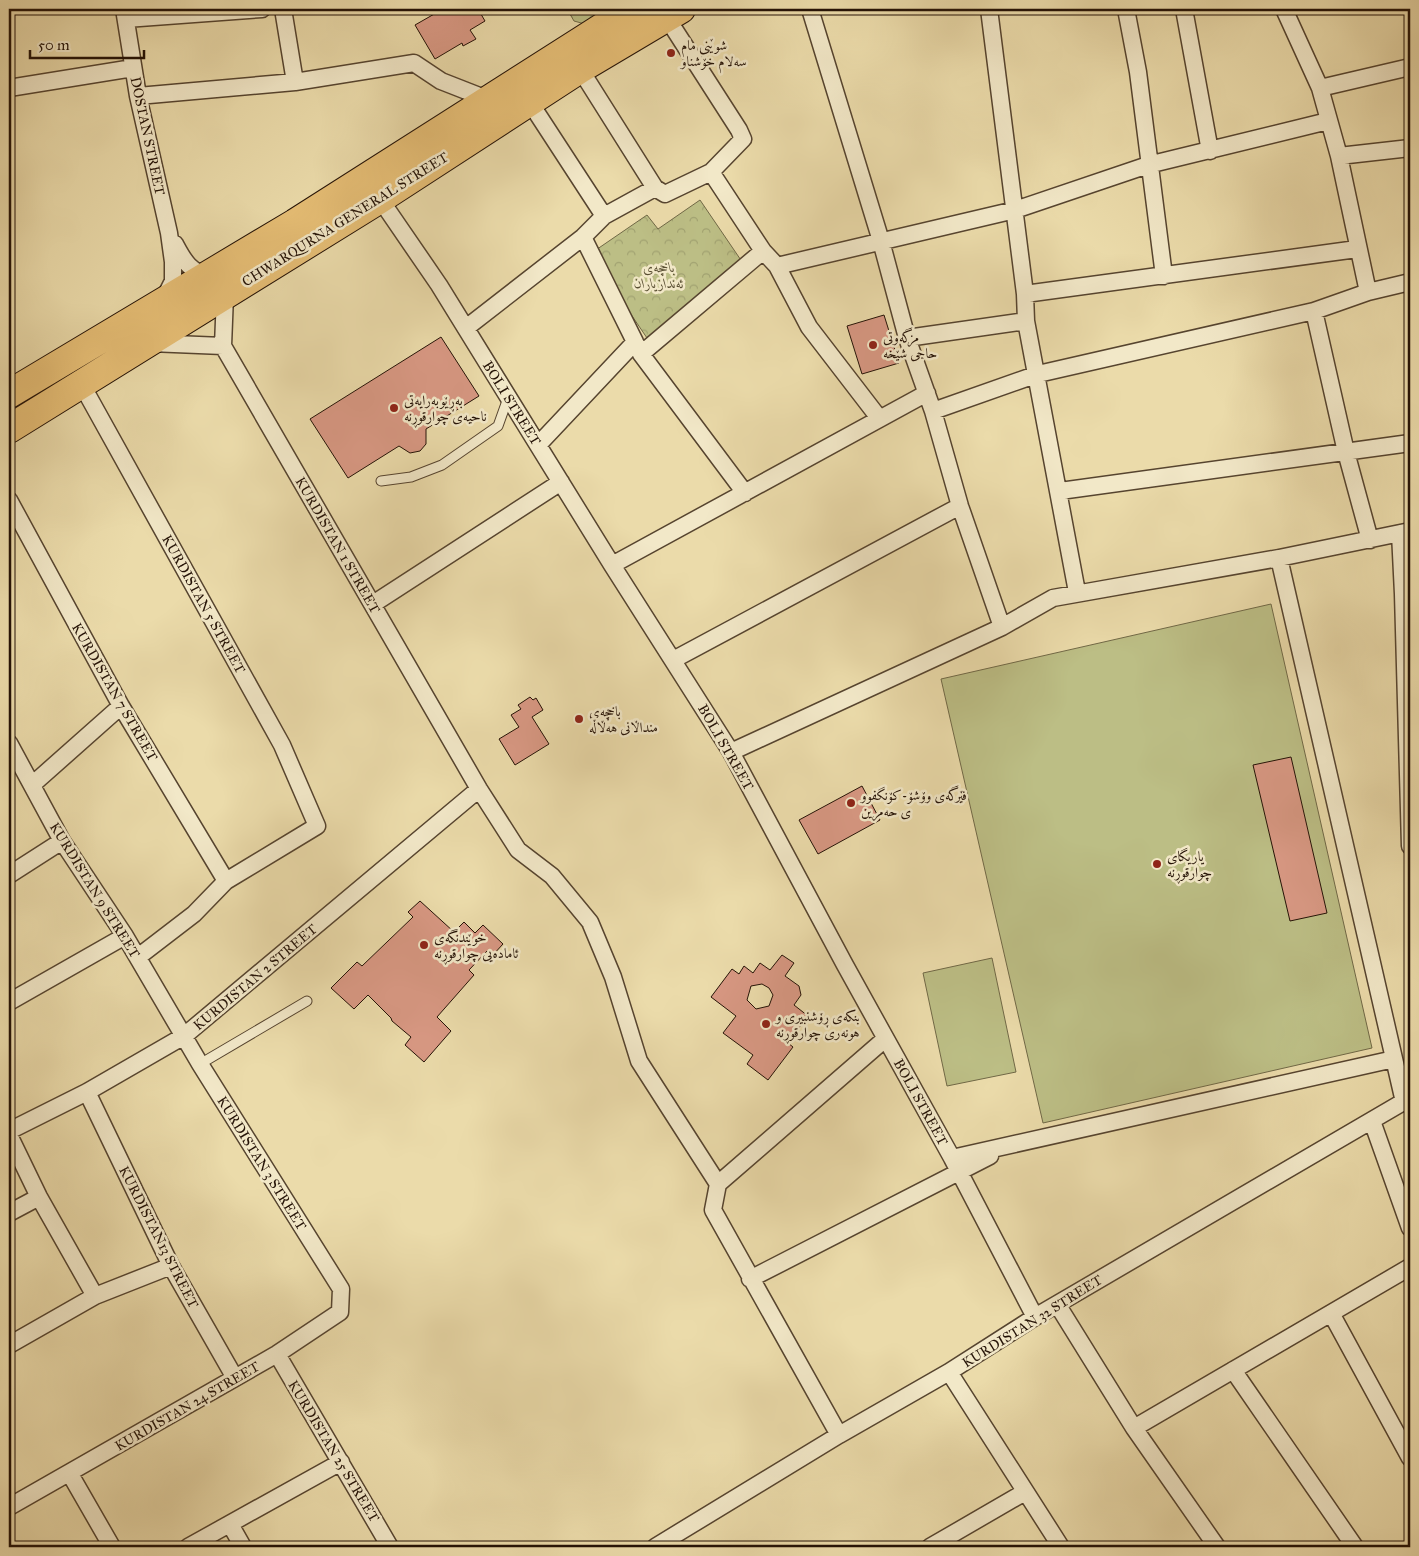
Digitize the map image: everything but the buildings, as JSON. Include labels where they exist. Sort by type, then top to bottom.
[{"type":"highway","name":"CHWARQURNA GENERAL STREET","points":[[382,187],[487,99],[631,9]]},
{"type":"highway","name":"CHWARQURNA GENERAL STREET","points":[[9,429],[148,343],[218,285],[674,13]]},
{"type":"highway","name":"CHWARQURNA GENERAL STREET","points":[[9,394],[160,306],[218,285]]},
{"type":"street","points":[[125,14],[262,9]]},
{"type":"street","points":[[283,9],[295,82]]},
{"type":"street","points":[[810,9],[881,241],[907,338],[933,411],[960,506],[1002,627]]},
{"type":"street","points":[[989,9],[1026,294],[1026,321],[1038,374],[1077,592]]},
{"type":"street","points":[[1126,9],[1138,72],[1148,165],[1164,276]]},
{"type":"street","points":[[1184,9],[1210,151]]},
{"type":"street","points":[[1284,9],[1320,88],[1339,156],[1357,249],[1368,292]]},
{"type":"street","points":[[580,69],[655,188],[666,194],[711,172],[743,139],[674,13]]},
{"type":"street","name":"DOSTAN STREET","points":[[125,14],[138,96],[169,233],[174,272],[170,290],[160,306]]},
{"type":"street","points":[[138,96],[295,82],[414,63],[440,81],[487,99]]},
{"type":"street","points":[[1320,88],[1410,67]]},
{"type":"street","points":[[9,88],[133,68]]},
{"type":"street","points":[[528,101],[604,216]]},
{"type":"street","points":[[778,266],[1015,210],[1148,165],[1328,120]]},
{"type":"street","points":[[1339,156],[1410,148]]},
{"type":"street","points":[[711,172],[762,251],[778,266],[809,328],[879,418]]},
{"type":"street","name":"BOLI STREET","points":[[382,187],[560,482],[731,752],[885,1039],[955,1164],[1035,1317]]},
{"type":"street","points":[[466,328],[583,237],[604,216],[655,188]]},
{"type":"street","name":"DOSTAN STREET","points":[[169,233],[188,266],[218,285]]},
{"type":"street","points":[[583,237],[638,348],[745,493]]},
{"type":"street","points":[[1026,294],[1357,249]]},
{"type":"street","points":[[538,445],[638,348],[762,251]]},
{"type":"street","points":[[933,411],[1038,374],[1314,311],[1368,292],[1410,282]]},
{"type":"street","points":[[148,343],[223,346],[218,285]]},
{"type":"street","points":[[1314,311],[1346,452],[1370,540]]},
{"type":"street","points":[[907,338],[1026,321]]},
{"type":"street","name":"KURDISTAN 1 STREET","points":[[223,346],[479,789],[518,850],[552,876],[590,922],[612,977],[639,1061],[718,1184]]},
{"type":"street","name":"KURDISTAN 5 STREET","points":[[82,385],[282,745],[317,826],[226,881]]},
{"type":"street","points":[[612,565],[927,393]]},
{"type":"street","points":[[1060,491],[1410,443]]},
{"type":"street","points":[[373,604],[560,482]]},
{"type":"street","name":"KURDISTAN 7 STREET","points":[[9,500],[121,706],[226,881]]},
{"type":"street","points":[[673,660],[960,506]]},
{"type":"street","points":[[731,752],[1002,627],[1053,598],[1077,592],[1279,558],[1405,532],[1410,846]]},
{"type":"street","points":[[1279,558],[1394,1059],[1407,1100]]},
{"type":"street","points":[[32,785],[121,706]]},
{"type":"street","name":"KURDISTAN 9 STREET","points":[[9,743],[62,841],[125,936],[184,1036]]},
{"type":"street","name":"KURDISTAN 2 STREET","points":[[9,1133],[87,1092],[184,1036],[479,789]]},
{"type":"street","points":[[9,875],[62,841]]},
{"type":"street","points":[[138,957],[194,914],[226,881]]},
{"type":"street","points":[[9,1002],[125,936]]},
{"type":"street","name":"KURDISTAN 3 STREET","points":[[184,1036],[340,1289]]},
{"type":"street","points":[[839,1435],[713,1210],[718,1184],[885,1039]]},
{"type":"street","points":[[750,1279],[955,1164],[1012,1144],[1394,1059]]},
{"type":"street","name":"KURDISTAN13 STREET","points":[[87,1092],[171,1266],[235,1378]]},
{"type":"street","name":"KURDISTAN 32 STREET","points":[[655,1547],[839,1435],[949,1372],[1035,1317],[1407,1100]]},
{"type":"street","points":[[1372,1121],[1410,1228]]},
{"type":"street","points":[[9,1133],[39,1197],[95,1296]]},
{"type":"street","points":[[9,1213],[39,1197]]},
{"type":"street","points":[[9,1345],[95,1296],[171,1266]]},
{"type":"street","points":[[1134,1428],[1410,1267]]},
{"type":"street","name":"KURDISTAN 24 STREET","points":[[9,1507],[70,1474],[277,1354],[340,1312],[340,1289]]},
{"type":"street","points":[[1057,1304],[1134,1428],[1217,1547]]},
{"type":"street","points":[[1331,1313],[1410,1458]]},
{"type":"street","name":"KURDISTAN 25 STREET","points":[[277,1354],[390,1547]]},
{"type":"street","points":[[1233,1370],[1355,1547]]},
{"type":"street","points":[[949,1372],[1061,1547]]},
{"type":"street","points":[[188,1547],[341,1462]]},
{"type":"street","points":[[70,1474],[112,1547]]},
{"type":"street","points":[[930,1547],[1025,1492]]},
{"type":"street","points":[[230,1524],[243,1547]]},
{"type":"lane","points":[[381,481],[411,477],[442,465],[498,426],[508,397]]},
{"type":"lane","points":[[200,1064],[307,1001]]},
{"type":"green space","points":[[567,9],[609,9],[585,24],[574,21]]},
{"type":"green space","name":"باخچەی ئەندازیاران","points":[[700,200],[747,269],[647,338],[590,254],[647,215],[658,229]]},
{"type":"green space","name":"یاریگای چوارقوڕنە","points":[[1271,604],[1372,1048],[1043,1123],[941,679]]},
{"type":"green space","points":[[992,958],[1016,1072],[947,1086],[923,973]]},
{"type":"place","name":"شوێنی مام سەلام خۆشناو","points":[[671,53]]},
{"type":"place","name":"مزگەوتی حاجی شێخە","points":[[873,345]]},
{"type":"place","name":"بەڕێوبەرایەتی ناحیەی چوارقوڕنە","points":[[394,408]]},
{"type":"place","name":"باخچەی منداڵانی هەڵاڵە","points":[[579,719]]},
{"type":"place","name":"فێرگەی وۆشۆ-کۆنگفوو ی حەمرین","points":[[851,803]]},
{"type":"place","name":"یاریگای چوارقوڕنە","points":[[1157,864]]},
{"type":"place","name":"خوێندنگەی ئامادەیی چوارقوڕنە","points":[[424,945]]},
{"type":"place","name":"بنکەی ڕۆشنبیری و هونەری چوارقوڕنە","points":[[766,1024]]}]
